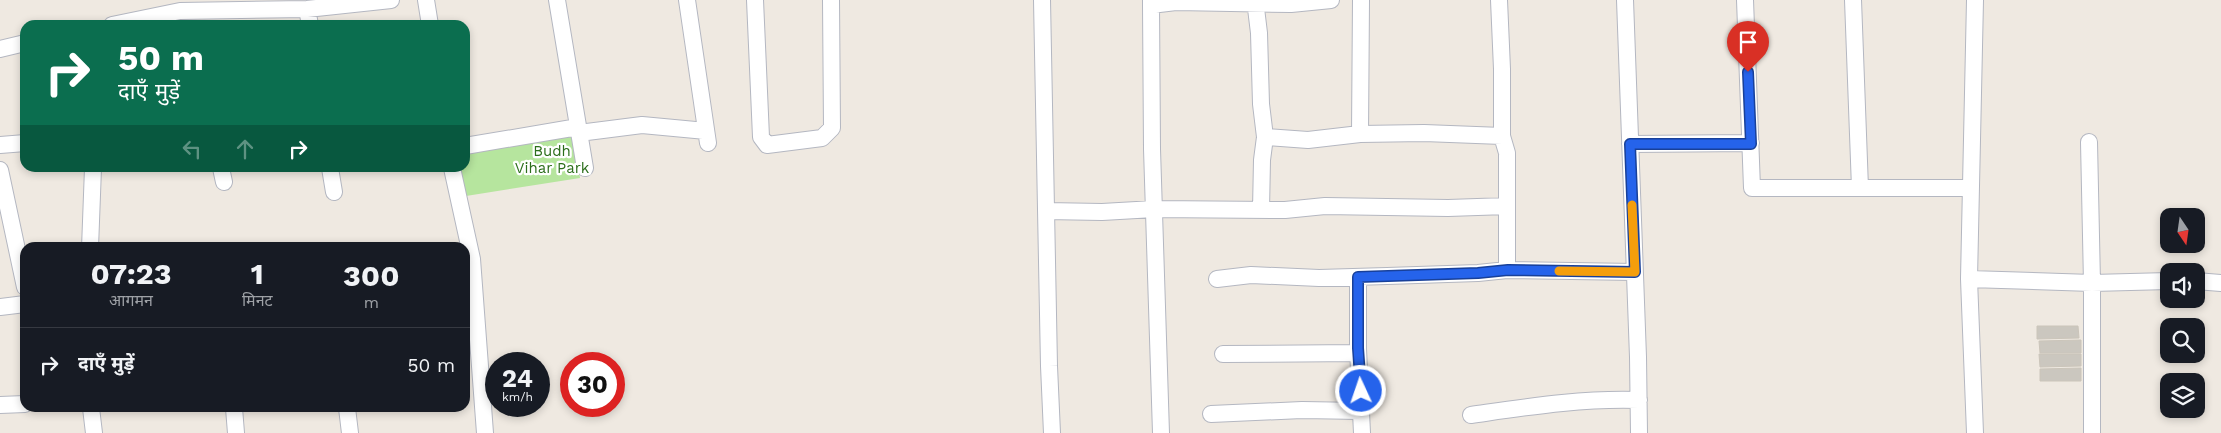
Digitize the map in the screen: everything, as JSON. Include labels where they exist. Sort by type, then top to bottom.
[{"type":"street","points":[[136,20],[180,11],[204,18],[308,17],[391,0]]},
{"type":"street","points":[[426,0],[429,20]]},
{"type":"street","points":[[557,0],[585,168]]},
{"type":"street","points":[[470,145],[578,130],[642,125],[707,137],[687,0]]},
{"type":"street","points":[[755,0],[761,137],[767,145],[822,138],[832,128],[831,0]]},
{"type":"street","points":[[1042,0],[1052,433]]},
{"type":"street","points":[[1161,433],[1154,209],[1151,3],[1255,2],[1291,4],[1331,0]]},
{"type":"street","points":[[1360,134],[1361,0]]},
{"type":"street","points":[[1499,0],[1502,136],[1507,153],[1508,270]]},
{"type":"street","points":[[1625,0],[1639,433]]},
{"type":"street","points":[[1744,0],[1752,188],[1971,188]]},
{"type":"street","points":[[1853,0],[1860,188]]},
{"type":"street","points":[[1975,0],[1969,280],[1975,433]]},
{"type":"street","points":[[1255,2],[1259,33],[1261,104],[1265,137],[1262,160],[1261,210]]},
{"type":"street","points":[[0,49],[20,44]]},
{"type":"street","points":[[1265,137],[1308,140],[1360,134],[1424,133],[1502,136]]},
{"type":"street","points":[[2088,142],[2092,283],[2092,433]]},
{"type":"street","points":[[0,146],[20,144]]},
{"type":"street","points":[[1630,144],[1751,144]]},
{"type":"street","points":[[0,170],[20,264]]},
{"type":"street","points":[[90,242],[93,172]]},
{"type":"street","points":[[331,172],[334,192]]},
{"type":"street","points":[[453,172],[465,242]]},
{"type":"street","points":[[1046,211],[1261,210],[1325,206],[1448,208],[1507,206]]},
{"type":"street","points":[[1217,279],[1251,275],[1358,277],[1478,273],[1508,270],[1635,272]]},
{"type":"street","points":[[1358,277],[1358,353],[1362,433]]},
{"type":"street","points":[[470,279],[485,433]]},
{"type":"street","points":[[1969,280],[2092,283],[2160,281]]},
{"type":"street","points":[[2205,282],[2221,283]]},
{"type":"street","points":[[0,307],[20,305]]},
{"type":"street","points":[[1223,354],[1358,353]]},
{"type":"street","points":[[1471,415],[1540,404],[1609,399],[1639,400]]},
{"type":"street","points":[[0,405],[20,404]]},
{"type":"street","points":[[1211,414],[1302,410],[1361,411]]},
{"type":"street","points":[[91,412],[94,433]]},
{"type":"street","points":[[234,412],[236,433]]},
{"type":"street","points":[[348,412],[350,433]]},
{"type":"green space","name":"Budh Vihar Park","points":[[572,133],[580,178],[466,196],[457,172],[470,172],[470,151]]},
{"type":"building","points":[[2037,326],[2078,326],[2079,338],[2037,339]]},
{"type":"building","points":[[2081,340],[2081,353],[2040,353],[2039,341]]},
{"type":"building","points":[[2039,354],[2081,354],[2081,366],[2040,367]]},
{"type":"building","points":[[2081,368],[2081,381],[2040,381],[2040,369]]},
{"type":"slow traffic","points":[[1559,271],[1635,272],[1632,205]]},
{"type":"route","points":[[1361,391],[1358,348],[1358,277],[1478,273],[1508,270],[1635,272],[1630,144],[1751,144],[1748,72]]}]
